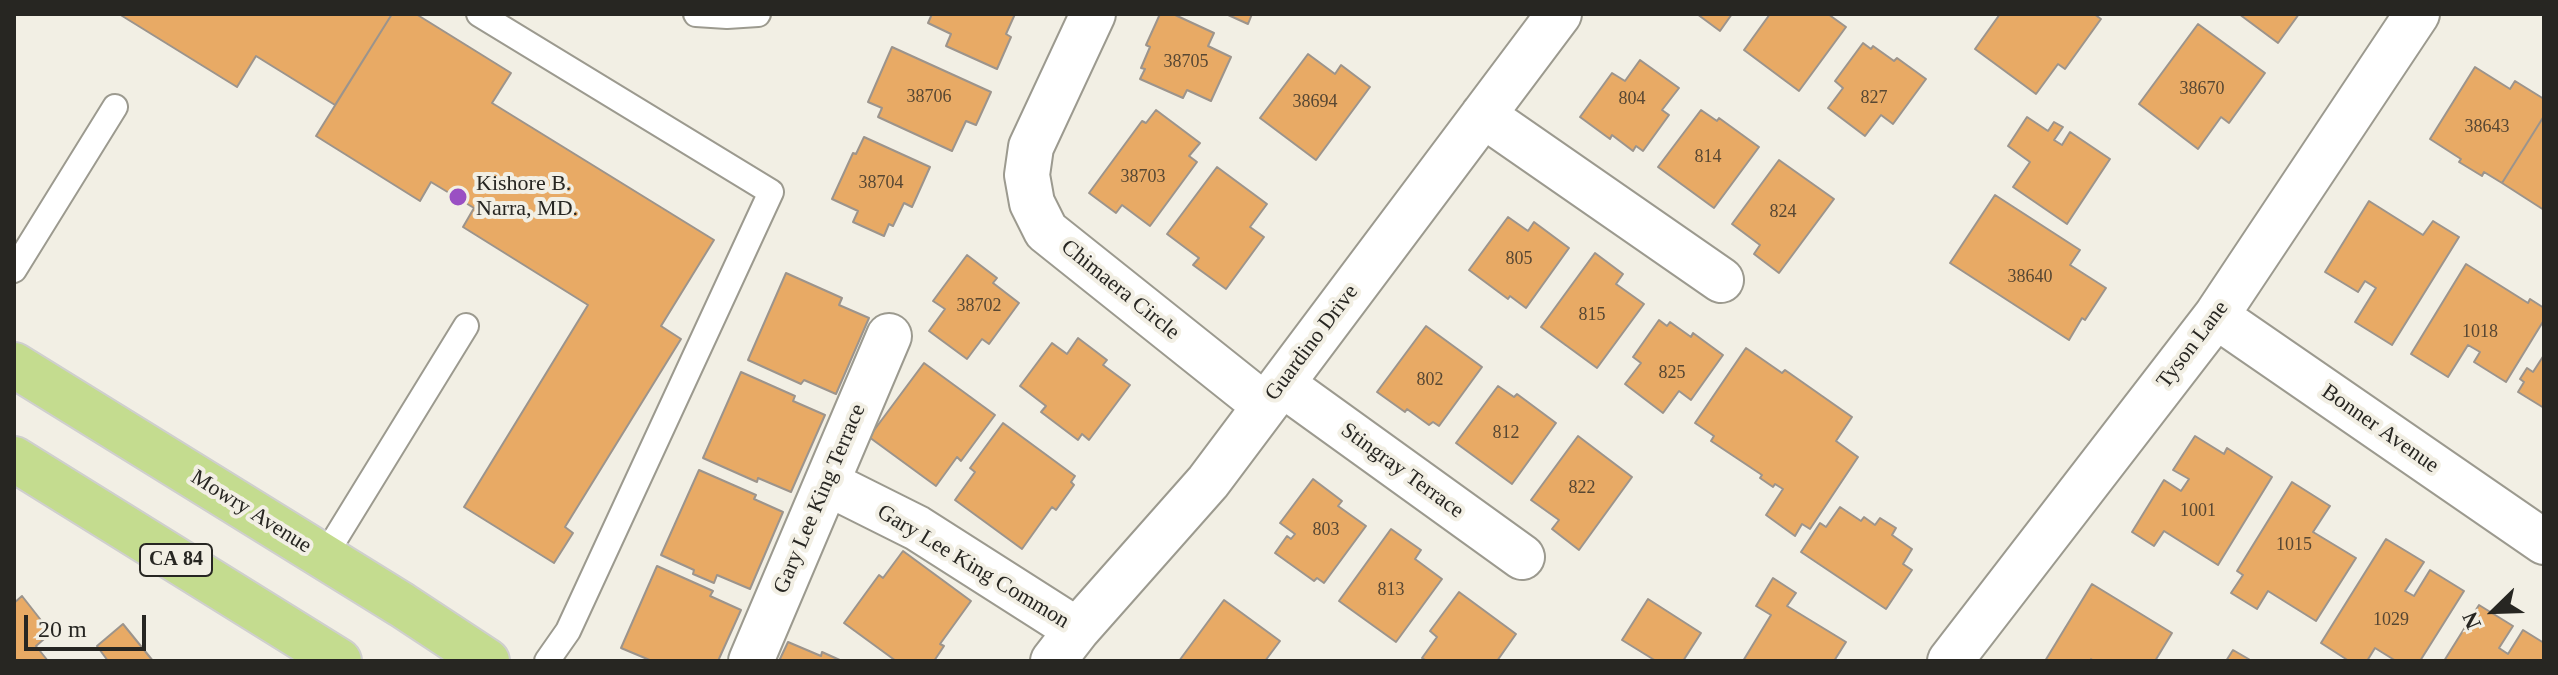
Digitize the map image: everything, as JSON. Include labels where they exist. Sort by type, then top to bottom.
[{"type":"main road","name":"Mowry Avenue","points":[[14,365],[487,661]]},
{"type":"main road","name":"CA 84","points":[[14,459],[339,661]]},
{"type":"street","name":"Chimaera Circle","points":[[1093,14],[1031,147],[1027,175],[1032,203],[1046,231],[1273,395]]},
{"type":"street","name":"Guardino Drive","points":[[1067,650],[1208,482],[1559,14]]},
{"type":"street","name":"Tyson Lane","points":[[1950,661],[2216,316],[2417,14]]},
{"type":"street","points":[[1483,115],[1721,280]]},
{"type":"street","name":"Bonner Avenue","points":[[2216,316],[2544,542]]},
{"type":"street","name":"Gary Lee King Terrace","points":[[751,661],[889,336]]},
{"type":"street","name":"Stingray Terrace","points":[[1273,395],[1522,557]]},
{"type":"street","name":"Gary Lee King Common","points":[[827,483],[917,528],[1067,650]]},
{"type":"lane","points":[[479,14],[771,192],[568,631],[547,661]]},
{"type":"lane","points":[[696,14],[758,14]]},
{"type":"lane","points":[[14,270],[115,107]]},
{"type":"lane","points":[[324,557],[466,326]]},
{"type":"building","points":[[119,14],[392,14],[335,105],[256,56],[237,87]]},
{"type":"building","points":[[392,14],[416,14],[511,73],[492,103],[714,240],[661,326],[681,339],[565,527],[573,533],[554,563],[464,507],[588,305],[463,227],[474,208],[431,182],[420,201],[316,136]]},
{"type":"building","points":[[932,14],[1015,14],[1006,34],[1011,37],[997,69],[946,46],[951,34],[928,23]]},
{"type":"building","points":[[1160,14],[1173,14],[1214,33],[1208,46],[1231,57],[1211,101],[1187,90],[1183,98],[1140,79],[1150,47],[1146,45]]},
{"type":"building","points":[[1226,14],[1252,14],[1248,24]]},
{"type":"building","points":[[1697,14],[1732,14],[1720,31]]},
{"type":"building","points":[[1770,14],[1828,14],[1846,27],[1799,91],[1744,50]]},
{"type":"building","points":[[2000,14],[2094,14],[2101,19],[2065,69],[2058,64],[2036,94],[1975,49]]},
{"type":"building","points":[[2239,14],[2299,14],[2278,43]]},
{"type":"building","points":[[2198,24],[2265,73],[2229,123],[2221,117],[2198,149],[2139,104]]},
{"type":"building","points":[[1863,43],[1871,49],[1873,46],[1894,61],[1897,58],[1926,79],[1893,124],[1881,115],[1865,136],[1828,108],[1843,88],[1835,81]]},
{"type":"building","points":[[892,47],[991,92],[976,125],[966,121],[952,151],[878,117],[882,108],[868,102]]},
{"type":"building","points":[[1308,54],[1335,74],[1341,65],[1370,87],[1316,160],[1260,118]]},
{"type":"building","points":[[1640,60],[1679,88],[1662,110],[1669,115],[1643,151],[1636,146],[1633,151],[1580,117],[1612,73],[1625,81]]},
{"type":"building","points":[[2475,67],[2510,89],[2515,81],[2544,99],[2544,116],[2502,183],[2484,172],[2482,176],[2459,162],[2461,159],[2430,139]]},
{"type":"building","points":[[1156,110],[1200,143],[1189,156],[1197,162],[1150,226],[1122,205],[1116,213],[1089,193],[1142,121],[1146,123]]},
{"type":"building","points":[[1701,110],[1717,121],[1719,118],[1759,147],[1714,208],[1658,167]]},
{"type":"building","points":[[2544,116],[2544,210],[2502,183]]},
{"type":"building","points":[[2027,117],[2048,131],[2054,122],[2063,127],[2054,140],[2062,145],[2070,132],[2110,159],[2067,224],[2013,187],[2030,162],[2008,146]]},
{"type":"building","points":[[864,137],[930,167],[912,207],[904,203],[893,226],[889,224],[884,236],[853,222],[858,211],[832,199],[853,153],[856,154]]},
{"type":"building","points":[[1779,160],[1834,199],[1779,273],[1754,254],[1760,245],[1732,224]]},
{"type":"building","points":[[1217,167],[1267,204],[1250,227],[1264,237],[1226,289],[1193,265],[1199,258],[1167,234]]},
{"type":"building","points":[[1995,195],[2080,250],[2070,265],[2106,288],[2069,340],[1950,263]]},
{"type":"building","points":[[2369,201],[2423,235],[2433,221],[2459,237],[2392,345],[2355,322],[2376,288],[2365,281],[2358,292],[2325,272]]},
{"type":"building","points":[[1508,217],[1528,231],[1534,222],[1569,248],[1526,308],[1510,296],[1508,299],[1469,270]]},
{"type":"building","points":[[1595,253],[1623,274],[1616,284],[1644,304],[1597,368],[1541,327]]},
{"type":"building","points":[[967,255],[997,278],[993,283],[1019,303],[989,344],[982,339],[967,359],[929,331],[945,309],[933,301]]},
{"type":"building","points":[[2466,264],[2528,303],[2530,299],[2544,308],[2544,320],[2506,382],[2474,362],[2480,352],[2468,345],[2448,377],[2411,354]]},
{"type":"building","points":[[786,273],[842,298],[839,305],[869,318],[836,394],[804,380],[801,384],[748,360]]},
{"type":"building","points":[[1659,320],[1667,326],[1670,322],[1691,337],[1693,333],[1723,355],[1691,400],[1679,391],[1663,413],[1625,384],[1641,363],[1633,357]]},
{"type":"building","points":[[1426,326],[1482,367],[1439,426],[1433,422],[1429,425],[1407,409],[1405,412],[1377,392]]},
{"type":"building","points":[[1078,338],[1107,360],[1103,365],[1130,385],[1089,440],[1082,434],[1078,440],[1041,412],[1046,406],[1020,386],[1052,343],[1067,354]]},
{"type":"building","points":[[1746,348],[1782,373],[1785,370],[1852,417],[1836,441],[1858,457],[1810,529],[1802,524],[1795,536],[1766,515],[1783,489],[1775,484],[1773,487],[1760,478],[1762,475],[1711,441],[1714,436],[1695,423]]},
{"type":"building","points":[[2544,355],[2544,408],[2518,392],[2524,382],[2520,379],[2527,368],[2533,372]]},
{"type":"building","points":[[924,363],[995,415],[961,461],[957,457],[936,486],[869,437]]},
{"type":"building","points":[[741,372],[795,396],[793,401],[825,415],[791,492],[758,478],[757,482],[703,458]]},
{"type":"building","points":[[1498,386],[1514,397],[1517,394],[1556,423],[1512,484],[1456,443]]},
{"type":"building","points":[[1003,423],[1075,476],[1071,482],[1074,485],[1056,510],[1052,507],[1022,549],[955,500],[975,472],[970,468]]},
{"type":"building","points":[[1578,436],[1632,477],[1579,550],[1552,529],[1559,520],[1531,500]]},
{"type":"building","points":[[2195,436],[2224,454],[2227,448],[2272,477],[2218,565],[2164,531],[2154,546],[2132,532],[2164,480],[2181,491],[2189,479],[2173,470]]},
{"type":"building","points":[[699,470],[756,495],[754,499],[783,512],[750,589],[717,575],[714,583],[661,555]]},
{"type":"building","points":[[1313,479],[1342,501],[1338,506],[1366,526],[1324,583],[1317,578],[1314,581],[1275,553],[1287,536],[1291,539],[1295,534],[1280,523]]},
{"type":"building","points":[[2292,482],[2330,506],[2313,532],[2356,558],[2316,621],[2268,591],[2257,609],[2231,593],[2243,575],[2237,571]]},
{"type":"building","points":[[1840,507],[1861,521],[1864,517],[1875,525],[1880,518],[1896,528],[1892,535],[1912,549],[1903,564],[1912,570],[1886,609],[1801,552],[1820,523],[1826,527]]},
{"type":"building","points":[[1391,529],[1421,550],[1415,559],[1442,579],[1396,642],[1339,601]]},
{"type":"building","points":[[2386,539],[2424,562],[2405,591],[2414,596],[2430,570],[2464,591],[2420,661],[2396,661],[2375,648],[2367,661],[2349,661],[2321,643]]},
{"type":"building","points":[[903,551],[971,601],[940,644],[944,646],[934,661],[896,661],[844,623],[879,575],[883,578]]},
{"type":"building","points":[[657,566],[713,591],[710,596],[741,610],[718,661],[652,661],[621,648]]},
{"type":"building","points":[[1773,578],[1796,593],[1787,606],[1846,642],[1834,661],[1743,661],[1771,615],[1756,606]]},
{"type":"building","points":[[2092,584],[2172,633],[2155,661],[2045,661]]},
{"type":"building","points":[[1459,592],[1516,634],[1497,661],[1427,661],[1422,658],[1437,637],[1430,631]]},
{"type":"building","points":[[22,596],[51,633],[36,646],[48,661],[14,661],[14,603]]},
{"type":"building","points":[[1648,599],[1701,633],[1683,661],[1656,661],[1622,640]]},
{"type":"building","points":[[1224,600],[1280,641],[1265,661],[1179,661]]},
{"type":"building","points":[[2479,605],[2513,626],[2499,648],[2508,654],[2523,630],[2544,643],[2544,661],[2444,661]]},
{"type":"building","points":[[123,624],[153,661],[108,661],[97,646]]},
{"type":"building","points":[[788,642],[821,656],[822,652],[842,661],[779,661]]},
{"type":"building","points":[[2233,650],[2252,661],[2226,661]]},
{"type":"place","name":"Kishore B. Narra, MD.","points":[[458,197]]}]
